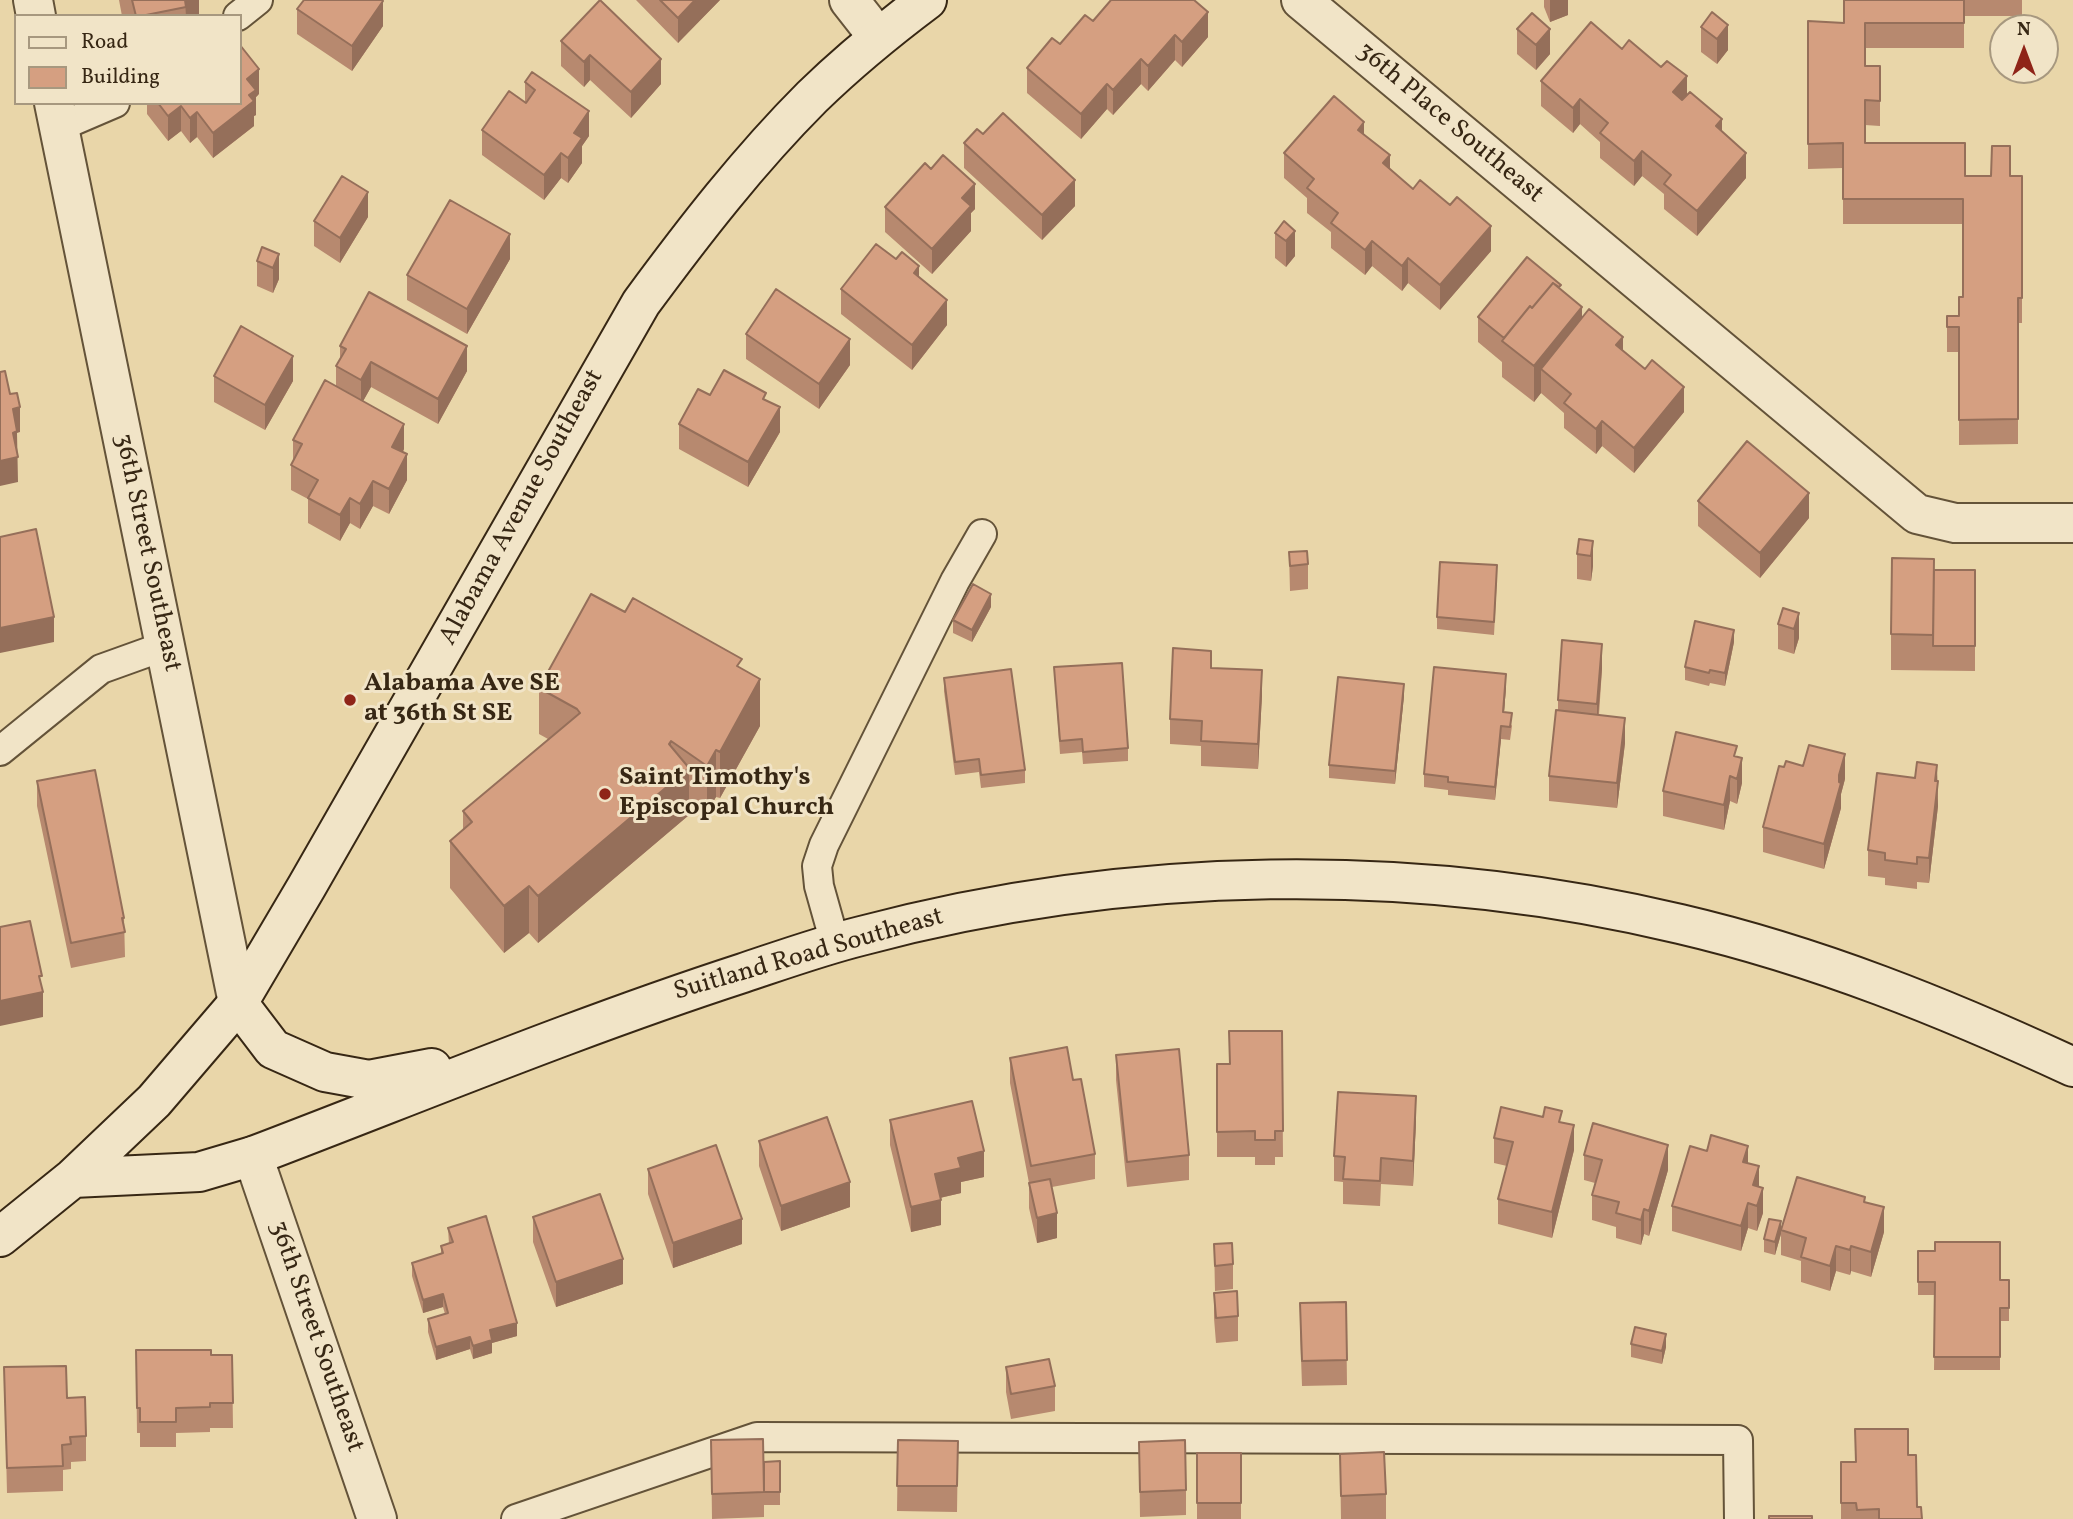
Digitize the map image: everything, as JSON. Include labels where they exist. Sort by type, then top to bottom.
[{"type":"main road","points":[[849,0],[878,37]]},
{"type":"main road","name":"Alabama Avenue Southeast","points":[[0,1237],[73,1178],[155,1101],[238,1003],[641,303],[682,246],[768,143],[814,95],[878,37],[927,0]]},
{"type":"main road","name":"36th Place Southeast","points":[[1301,0],[1917,514],[1955,523],[2073,523]]},
{"type":"main road","name":"36th Street Southeast","points":[[56,115],[238,1003]]},
{"type":"main road","name":"Suitland Road Southeast","points":[[73,1178],[199,1172],[253,1156],[660,1000],[835,943],[942,916],[1027,900],[1179,883],[1310,879],[1408,883],[1502,892],[1622,911],[1741,940],[1833,968],[1965,1018],[2073,1067]]},
{"type":"main road","name":"Suitland Road Southeast","points":[[238,1003],[273,1049],[325,1072],[369,1080],[530,1049]]},
{"type":"main road","name":"36th Street Southeast","points":[[253,1156],[377,1519]]},
{"type":"lane","points":[[240,14],[258,0]]},
{"type":"lane","points":[[56,115],[105,105]]},
{"type":"lane","points":[[835,943],[817,866],[824,845],[955,581],[982,534]]},
{"type":"lane","points":[[0,751],[101,669],[165,646]]},
{"type":"lane","points":[[516,1519],[757,1437],[1738,1440],[1738,1519]]},
{"type":"building","points":[[132,0],[185,0],[186,7],[151,14],[136,14]]},
{"type":"building","points":[[304,0],[383,1],[352,46],[297,9]]},
{"type":"building","points":[[600,0],[661,59],[631,92],[590,55],[584,62],[561,41]]},
{"type":"building","points":[[660,0],[695,0],[678,18]]},
{"type":"building","points":[[1111,0],[1194,0],[1208,12],[1182,42],[1175,35],[1148,66],[1141,59],[1113,90],[1107,84],[1081,114],[1027,68],[1052,38],[1060,44],[1085,15],[1093,21]]},
{"type":"building","points":[[1844,0],[1964,0],[1964,23],[1865,23],[1865,66],[1880,66],[1880,101],[1865,100],[1865,143],[1965,143],[1965,176],[1991,176],[1992,146],[2010,146],[2010,176],[2022,176],[2018,419],[1959,420],[1959,327],[1947,327],[1947,316],[1959,316],[1959,297],[1963,297],[1963,199],[1843,199],[1843,143],[1808,144],[1808,21],[1844,23]]},
{"type":"building","points":[[1712,12],[1728,25],[1717,39],[1701,27]]},
{"type":"building","points":[[1532,13],[1550,29],[1536,45],[1517,29]]},
{"type":"building","points":[[1591,22],[1622,49],[1629,40],[1661,67],[1667,61],[1687,76],[1673,92],[1682,100],[1690,92],[1722,119],[1716,126],[1746,153],[1697,211],[1664,184],[1671,175],[1642,151],[1634,161],[1600,133],[1608,123],[1580,99],[1573,108],[1541,81]]},
{"type":"building","points":[[242,48],[259,69],[247,79],[256,90],[249,95],[254,101],[213,133],[197,112],[190,118],[181,106],[168,116],[160,105],[242,105]]},
{"type":"building","points":[[532,72],[589,111],[574,133],[582,138],[568,158],[561,153],[544,175],[482,130],[509,91],[526,103],[535,90],[525,82]]},
{"type":"building","points":[[1334,96],[1364,122],[1358,130],[1390,155],[1383,163],[1413,189],[1420,180],[1450,205],[1457,197],[1491,226],[1440,285],[1408,258],[1402,266],[1372,241],[1365,250],[1331,223],[1338,213],[1307,188],[1314,179],[1284,153]]},
{"type":"building","points":[[1003,113],[1075,180],[1042,215],[964,143],[977,129],[983,134]]},
{"type":"building","points":[[943,155],[975,184],[962,198],[971,206],[932,249],[885,207],[925,163],[931,169]]},
{"type":"building","points":[[342,176],[368,192],[340,238],[314,221]]},
{"type":"building","points":[[450,200],[510,234],[467,309],[407,275]]},
{"type":"building","points":[[1284,221],[1295,231],[1286,241],[1275,233]]},
{"type":"building","points":[[876,244],[896,259],[902,252],[919,266],[914,273],[947,300],[912,345],[841,289]]},
{"type":"building","points":[[262,247],[279,254],[273,268],[257,261]]},
{"type":"building","points":[[1527,257],[1561,285],[1559,287],[1553,283],[1504,338],[1478,317]]},
{"type":"building","points":[[1553,283],[1582,307],[1534,366],[1502,341]]},
{"type":"building","points":[[776,289],[850,339],[819,384],[746,334]]},
{"type":"building","points":[[369,292],[467,346],[438,399],[371,362],[361,380],[336,366],[346,349],[340,346]]},
{"type":"building","points":[[1589,309],[1623,337],[1616,345],[1645,369],[1652,360],[1684,387],[1634,448],[1602,421],[1596,429],[1564,403],[1571,394],[1541,369]]},
{"type":"building","points":[[241,326],[293,356],[265,405],[214,376]]},
{"type":"building","points":[[724,370],[766,393],[763,399],[780,407],[748,462],[679,424],[698,389],[710,395]]},
{"type":"building","points":[[5,371],[10,394],[17,393],[20,407],[13,409],[17,431],[13,433],[18,457],[0,461],[0,372]]},
{"type":"building","points":[[325,380],[404,424],[392,447],[407,454],[389,489],[373,481],[360,504],[350,498],[340,515],[308,498],[318,480],[291,465],[302,444],[293,440]]},
{"type":"building","points":[[1747,441],[1809,493],[1760,553],[1698,501]]},
{"type":"building","points":[[36,529],[54,617],[0,628],[0,537]]},
{"type":"building","points":[[1579,539],[1593,541],[1591,556],[1577,554]]},
{"type":"building","points":[[1307,551],[1308,564],[1290,566],[1289,552]]},
{"type":"building","points":[[1892,558],[1934,559],[1933,635],[1891,634]]},
{"type":"building","points":[[1440,562],[1497,565],[1494,622],[1437,617]]},
{"type":"building","points":[[1934,570],[1975,570],[1975,646],[1933,646]]},
{"type":"building","points":[[973,584],[991,594],[972,630],[953,620]]},
{"type":"building","name":"Saint Timothy's Episcopal Church","points":[[591,594],[625,612],[633,598],[742,659],[737,666],[760,679],[720,752],[716,750],[707,766],[671,741],[669,744],[689,768],[538,896],[529,886],[504,906],[450,841],[472,822],[463,811],[580,713],[539,688]]},
{"type":"building","points":[[1783,608],[1799,613],[1794,629],[1778,624]]},
{"type":"building","points":[[1695,621],[1734,630],[1725,673],[1710,670],[1709,673],[1685,667]]},
{"type":"building","points":[[1562,640],[1602,644],[1597,704],[1558,700]]},
{"type":"building","points":[[1173,648],[1211,651],[1211,668],[1262,670],[1258,744],[1201,741],[1202,721],[1170,719]]},
{"type":"building","points":[[1122,663],[1128,748],[1083,752],[1082,739],[1060,741],[1054,667]]},
{"type":"building","points":[[1434,667],[1506,674],[1503,712],[1512,713],[1510,727],[1501,726],[1495,787],[1448,782],[1448,777],[1424,774]]},
{"type":"building","points":[[1011,669],[1025,770],[981,775],[979,759],[955,762],[944,678]]},
{"type":"building","points":[[1338,677],[1404,684],[1395,771],[1329,765]]},
{"type":"building","points":[[1556,710],[1625,718],[1617,783],[1549,776]]},
{"type":"building","points":[[1676,732],[1737,746],[1734,756],[1742,758],[1737,779],[1730,776],[1724,805],[1663,791]]},
{"type":"building","points":[[1809,745],[1845,754],[1839,775],[1841,783],[1824,844],[1763,827],[1779,766],[1784,767],[1786,761],[1803,766]]},
{"type":"building","points":[[1917,762],[1937,765],[1935,781],[1938,781],[1929,858],[1917,857],[1917,864],[1885,860],[1885,853],[1868,850],[1877,773],[1915,778]]},
{"type":"building","points":[[95,770],[125,932],[71,943],[37,781]]},
{"type":"building","points":[[30,921],[43,992],[0,1001],[0,927]]},
{"type":"building","points":[[1229,1031],[1282,1031],[1283,1131],[1275,1131],[1275,1140],[1255,1140],[1255,1131],[1217,1132],[1217,1064],[1230,1064]]},
{"type":"building","points":[[1067,1047],[1073,1080],[1081,1079],[1095,1154],[1031,1166],[1010,1058]]},
{"type":"building","points":[[1179,1049],[1189,1155],[1127,1162],[1116,1055]]},
{"type":"building","points":[[1338,1092],[1416,1096],[1413,1161],[1381,1158],[1380,1181],[1343,1179],[1345,1157],[1334,1156]]},
{"type":"building","points":[[972,1101],[984,1151],[958,1158],[961,1168],[935,1174],[941,1200],[911,1207],[890,1120]]},
{"type":"building","points":[[1501,1107],[1543,1117],[1545,1107],[1562,1111],[1559,1122],[1574,1125],[1552,1212],[1498,1199],[1513,1142],[1494,1138]]},
{"type":"building","points":[[827,1117],[850,1182],[781,1206],[759,1141]]},
{"type":"building","points":[[1593,1123],[1668,1145],[1649,1211],[1644,1209],[1641,1220],[1616,1213],[1619,1202],[1592,1195],[1602,1160],[1584,1155]]},
{"type":"building","points":[[1711,1135],[1748,1146],[1743,1162],[1759,1166],[1753,1185],[1763,1188],[1757,1206],[1748,1203],[1741,1226],[1672,1206],[1690,1146],[1707,1151]]},
{"type":"building","points":[[716,1145],[742,1219],[673,1243],[648,1169]]},
{"type":"building","points":[[1797,1177],[1865,1197],[1864,1202],[1884,1207],[1871,1252],[1851,1246],[1850,1250],[1836,1246],[1830,1266],[1801,1257],[1806,1238],[1781,1230]]},
{"type":"building","points":[[1050,1179],[1057,1213],[1037,1218],[1029,1183]]},
{"type":"building","points":[[600,1194],[623,1259],[556,1282],[533,1217]]},
{"type":"building","points":[[486,1216],[517,1323],[490,1330],[492,1340],[473,1346],[470,1337],[436,1347],[428,1319],[448,1313],[443,1294],[423,1300],[412,1263],[443,1253],[441,1246],[453,1242],[448,1228]]},
{"type":"building","points":[[1769,1219],[1781,1221],[1775,1242],[1764,1239]]},
{"type":"building","points":[[1935,1242],[2000,1242],[2000,1280],[2009,1280],[2009,1308],[2000,1308],[2000,1357],[1934,1357],[1935,1282],[1918,1282],[1918,1251],[1935,1251]]},
{"type":"building","points":[[1232,1243],[1233,1264],[1215,1266],[1214,1244]]},
{"type":"building","points":[[1237,1291],[1238,1316],[1216,1318],[1214,1293]]},
{"type":"building","points":[[1346,1302],[1347,1360],[1302,1361],[1300,1303]]},
{"type":"building","points":[[1635,1327],[1666,1334],[1662,1351],[1631,1344]]},
{"type":"building","points":[[136,1350],[211,1350],[211,1355],[232,1355],[233,1403],[176,1408],[176,1422],[140,1422],[140,1408],[137,1408]]},
{"type":"building","points":[[1049,1359],[1055,1386],[1011,1394],[1006,1367]]},
{"type":"building","points":[[66,1366],[67,1398],[85,1397],[86,1436],[70,1437],[71,1444],[62,1445],[63,1466],[7,1468],[4,1367]]},
{"type":"building","points":[[1855,1429],[1908,1429],[1908,1455],[1916,1455],[1917,1507],[1921,1507],[1922,1519],[1879,1519],[1879,1509],[1857,1510],[1856,1503],[1841,1503],[1841,1462],[1856,1462]]},
{"type":"building","points":[[763,1439],[764,1492],[712,1494],[711,1440]]},
{"type":"building","points":[[898,1440],[958,1441],[957,1486],[897,1486]]},
{"type":"building","points":[[1185,1440],[1186,1490],[1140,1492],[1139,1442]]},
{"type":"building","points":[[1384,1452],[1386,1494],[1341,1496],[1340,1454]]},
{"type":"building","points":[[1197,1453],[1241,1453],[1241,1503],[1197,1503]]},
{"type":"building","points":[[780,1461],[780,1492],[764,1492],[764,1462]]},
{"type":"building","points":[[1769,1516],[1812,1516],[1812,1519],[1769,1519]]},
{"type":"place","name":"Alabama Ave SE at 36th St SE","points":[[350,700]]},
{"type":"place","name":"Saint Timothy's Episcopal Church","points":[[605,794]]}]
